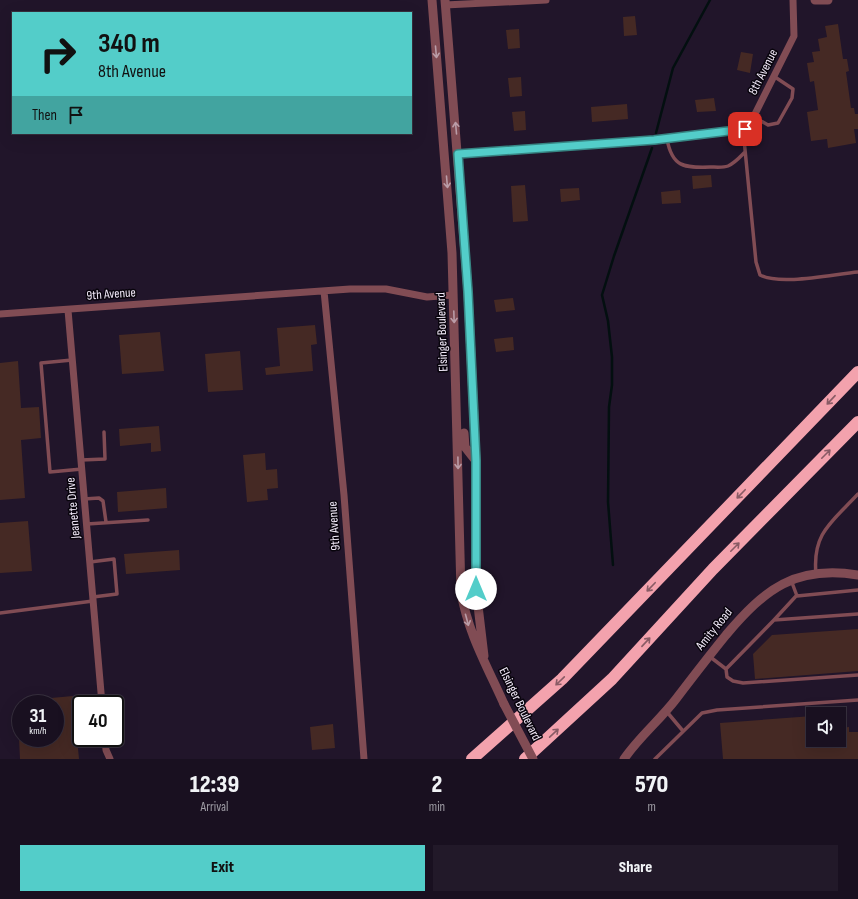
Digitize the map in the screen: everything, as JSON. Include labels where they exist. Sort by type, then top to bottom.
[{"type":"highway","points":[[472,759],[562,679],[858,372]]},
{"type":"highway","points":[[525,759],[612,679],[713,569],[858,422]]},
{"type":"street","name":"Elsinger Boulevard","points":[[432,0],[452,253],[457,383],[461,592],[470,630],[476,646],[484,659],[504,704],[533,759]]},
{"type":"street","points":[[445,3],[546,0]]},
{"type":"street","name":"8th Avenue","points":[[743,129],[748,127],[754,117],[775,78],[794,36],[793,0]]},
{"type":"street","points":[[815,0],[828,0]]},
{"type":"street","name":"Elsinger Boulevard","points":[[445,3],[468,292],[476,461],[476,589],[484,659]]},
{"type":"street","points":[[458,154],[667,139],[743,129]]},
{"type":"street","name":"9th Avenue","points":[[0,314],[324,291],[386,289],[427,297],[453,295]]},
{"type":"street","name":"9th Avenue","points":[[324,291],[344,495],[364,759]]},
{"type":"street","points":[[453,295],[468,292]]},
{"type":"street","name":"Jeanette Drive","points":[[68,310],[101,695]]},
{"type":"street","points":[[457,383],[462,400],[465,447],[476,461]]},
{"type":"street","name":"Amity Road","points":[[624,759],[667,711],[709,656],[750,607],[765,594],[790,579],[835,572],[858,575]]},
{"type":"street","points":[[106,747],[110,759]]},
{"type":"lane","points":[[754,117],[768,125],[778,123],[792,98],[793,89],[775,78]]},
{"type":"lane","points":[[743,129],[756,262],[760,275],[772,280],[785,280],[858,272]]},
{"type":"lane","points":[[667,139],[669,151],[684,167],[727,166],[736,161],[745,152]]},
{"type":"lane","points":[[72,360],[42,363],[50,472],[82,469]]},
{"type":"lane","points":[[81,460],[105,459],[104,432]]},
{"type":"lane","points":[[816,574],[815,550],[819,538],[858,494]]},
{"type":"lane","points":[[84,499],[99,498],[103,500],[106,522]]},
{"type":"lane","points":[[86,524],[148,520]]},
{"type":"lane","points":[[0,613],[118,594],[114,560],[90,562]]},
{"type":"lane","points":[[790,579],[797,595]]},
{"type":"lane","points":[[726,669],[797,595],[858,590]]},
{"type":"lane","points":[[774,620],[858,614]]},
{"type":"lane","points":[[709,656],[726,669],[727,678],[743,683],[858,675]]},
{"type":"lane","points":[[655,759],[702,713],[717,710],[858,700]]},
{"type":"lane","points":[[667,711],[683,731]]},
{"type":"building","points":[[635,16],[637,35],[624,36],[623,17]]},
{"type":"building","points":[[838,24],[843,59],[847,59],[849,71],[846,72],[851,108],[854,108],[855,114],[858,114],[858,129],[854,129],[856,143],[828,148],[827,139],[811,141],[807,112],[818,110],[814,81],[810,82],[807,63],[814,62],[812,52],[820,51],[818,39],[827,37],[825,26]]},
{"type":"building","points":[[519,29],[520,48],[508,49],[506,30]]},
{"type":"building","points":[[741,52],[753,54],[750,73],[737,70]]},
{"type":"building","points":[[521,77],[522,96],[510,97],[508,78]]},
{"type":"building","points":[[714,98],[716,111],[697,112],[695,100]]},
{"type":"building","points":[[627,104],[628,119],[592,122],[591,107]]},
{"type":"building","points":[[525,111],[526,130],[514,131],[512,112]]},
{"type":"building","points":[[711,175],[712,187],[693,189],[692,176]]},
{"type":"building","points":[[525,185],[528,221],[513,222],[511,186]]},
{"type":"building","points":[[579,188],[580,200],[561,202],[560,189]]},
{"type":"building","points":[[680,190],[681,203],[662,204],[661,192]]},
{"type":"building","points":[[513,298],[515,310],[496,312],[494,300]]},
{"type":"building","points":[[315,325],[317,344],[311,345],[313,371],[266,375],[265,368],[280,366],[277,328]]},
{"type":"building","points":[[160,332],[164,371],[122,374],[119,335]]},
{"type":"building","points":[[513,337],[514,350],[496,352],[494,339]]},
{"type":"building","points":[[240,351],[243,390],[208,392],[205,354]]},
{"type":"building","points":[[18,361],[21,408],[39,407],[41,438],[21,440],[25,498],[0,500],[0,363]]},
{"type":"building","points":[[159,426],[161,451],[151,452],[151,443],[120,446],[119,429]]},
{"type":"building","points":[[265,453],[266,470],[277,469],[278,488],[267,489],[268,500],[247,502],[243,455]]},
{"type":"building","points":[[166,488],[167,508],[118,512],[117,492]]},
{"type":"building","points":[[28,521],[32,571],[0,573],[0,523]]},
{"type":"building","points":[[179,550],[180,570],[126,574],[124,554]]},
{"type":"building","points":[[858,629],[858,671],[755,679],[753,654],[772,635]]},
{"type":"building","points":[[72,696],[72,747],[78,747],[79,759],[20,759],[19,747],[64,747],[64,697]]},
{"type":"building","points":[[806,717],[806,747],[846,747],[846,727],[849,727],[849,732],[858,732],[858,759],[723,759],[720,723]]},
{"type":"building","points":[[333,724],[335,748],[312,750],[310,727]]},
{"type":"waterway","points":[[656,133],[673,68],[710,0]]},
{"type":"waterway","points":[[613,565],[608,502],[609,407],[612,385],[612,357],[608,321],[602,295],[652,148]]},
{"type":"route","points":[[476,589],[476,461],[468,292],[458,154],[654,140],[745,129]]}]
